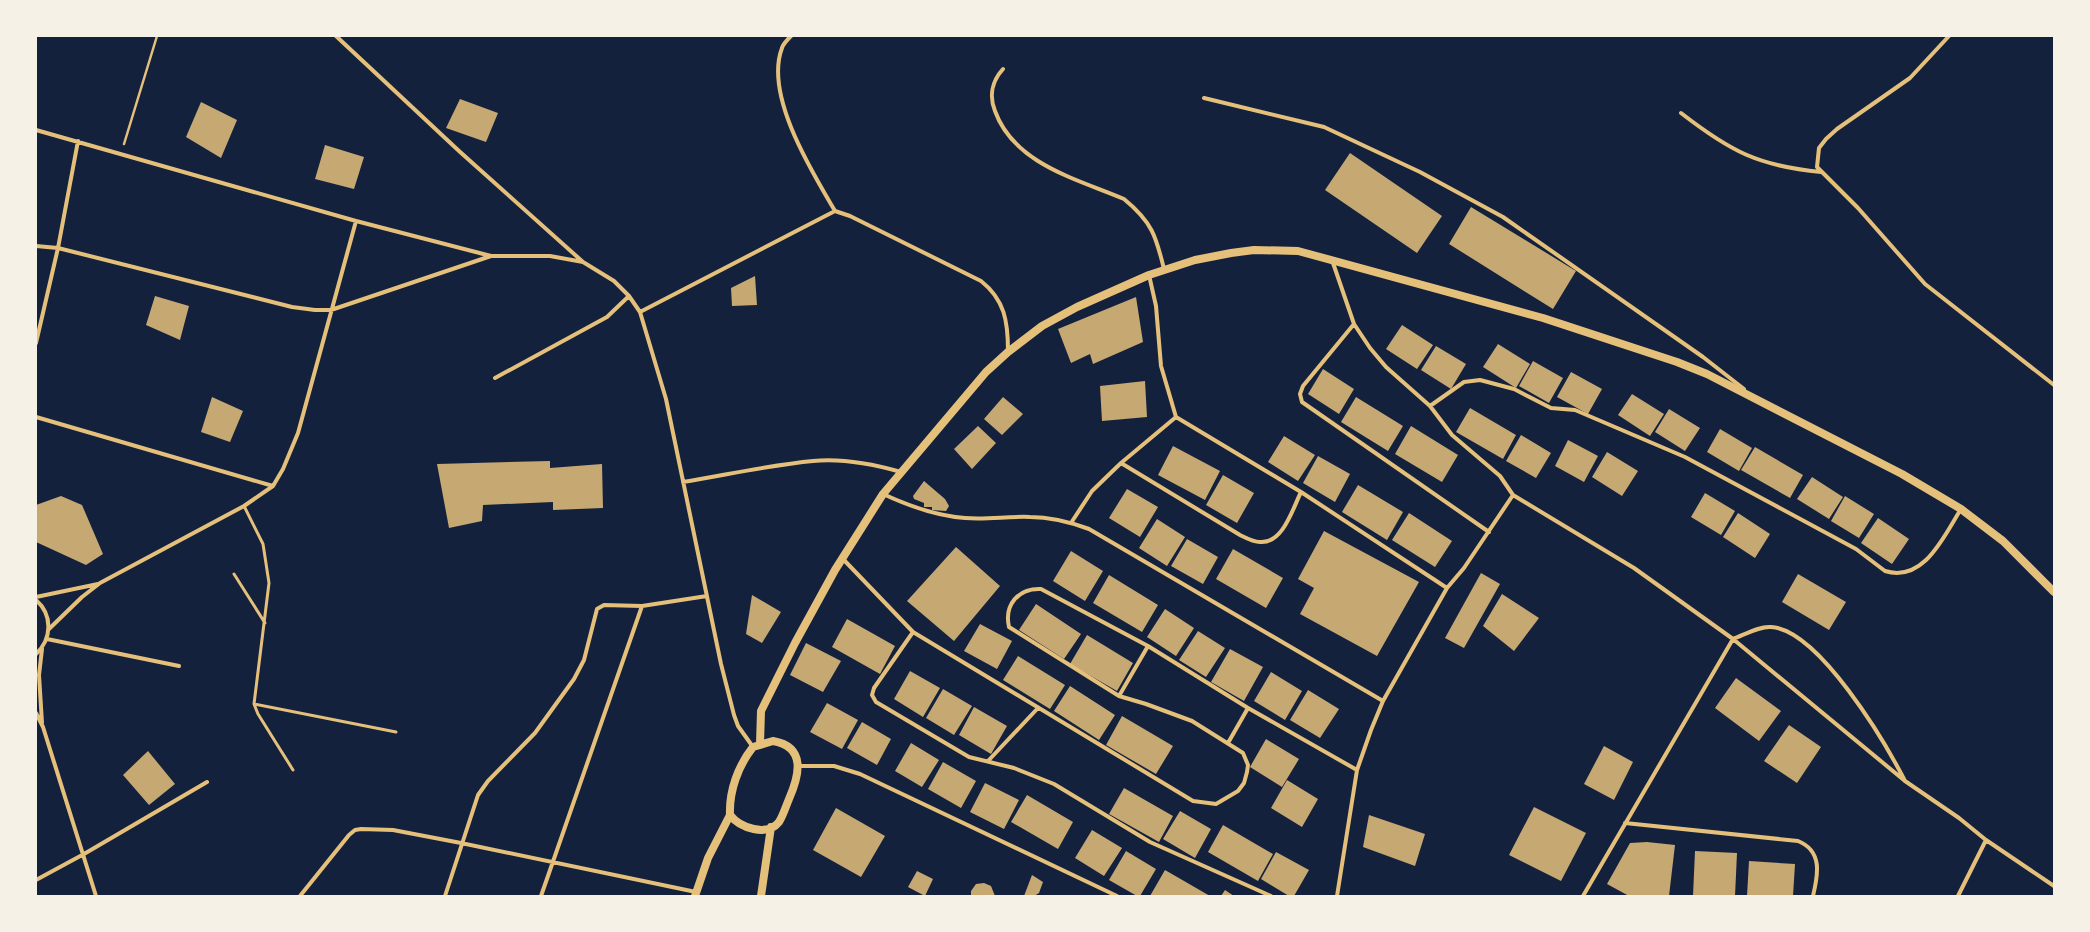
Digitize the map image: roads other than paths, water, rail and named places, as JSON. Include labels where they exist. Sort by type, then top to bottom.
[{"type":"main road","points":[[696,894],[708,858],[730,815],[732,791],[736,776],[757,745],[761,711],[794,643],[843,558],[883,494],[986,372],[1008,352],[1042,326],[1077,306],[1164,269],[1195,260],[1254,250],[1298,251],[1543,318],[1670,359],[1723,382],[1902,474],[1961,509],[2003,541],[2054,592]]},
{"type":"main road","points":[[730,815],[742,826],[764,830],[778,822],[786,807],[796,779],[798,766],[796,756],[786,746],[773,741],[757,745]]},
{"type":"main road","points":[[761,896],[771,827]]},
{"type":"street","points":[[336,36],[454,146],[583,262],[614,281],[629,296],[640,312],[666,399],[707,596],[734,715],[741,731],[757,745]]},
{"type":"street","points":[[791,36],[782,47],[778,71],[782,102],[792,130],[813,173],[835,211],[850,216],[981,281],[993,290],[1001,305],[1006,320],[1008,352]]},
{"type":"street","points":[[1949,36],[1910,78],[1837,129],[1826,139],[1819,148],[1817,167],[1858,208],[1925,284],[2054,385]]},
{"type":"street","points":[[1003,69],[995,78],[992,104],[1002,128],[1009,137],[1033,158],[1124,199],[1134,207],[1152,228],[1164,269]]},
{"type":"street","points":[[1204,98],[1324,127],[1420,172],[1503,217],[1696,352],[1757,400]]},
{"type":"street","points":[[1680,113],[1722,143],[1747,156],[1776,166],[1821,172]]},
{"type":"street","points":[[36,130],[356,221],[491,256],[550,256],[583,262]]},
{"type":"street","points":[[36,343],[58,248],[78,141]]},
{"type":"street","points":[[640,312],[835,211]]},
{"type":"street","points":[[49,629],[65,612],[100,583],[244,506],[273,486],[284,469],[298,433],[356,221]]},
{"type":"street","points":[[36,246],[58,248],[292,306],[315,310],[331,310],[491,256]]},
{"type":"street","points":[[1332,260],[1354,324],[1370,348],[1386,367],[1430,406],[1452,434],[1500,476],[1513,495],[1634,568],[1733,639],[1905,781],[1959,818],[1986,840],[2054,886]]},
{"type":"street","points":[[1150,275],[1156,306],[1161,366],[1176,417],[1301,492],[1448,588]]},
{"type":"street","points":[[495,378],[607,317],[629,296]]},
{"type":"street","points":[[1354,324],[1303,386],[1300,394],[1302,402],[1489,532]]},
{"type":"street","points":[[1430,406],[1464,382],[1480,380],[1514,389],[1551,408],[1575,410],[1685,457],[1856,549],[1885,571],[1890,573],[1904,574],[1920,566],[1941,541],[1961,509]]},
{"type":"street","points":[[1071,523],[1092,491],[1121,463],[1176,417]]},
{"type":"street","points":[[36,418],[273,486]]},
{"type":"street","points":[[683,482],[813,461],[852,462],[901,472]]},
{"type":"street","points":[[1121,463],[1240,535],[1261,542],[1275,538],[1282,531],[1301,492]]},
{"type":"street","points":[[883,494],[909,506],[943,515],[986,519],[1028,517],[1050,518],[1071,523],[1107,538],[1383,701]]},
{"type":"street","points":[[1337,896],[1357,770],[1383,701],[1448,588],[1464,568],[1513,495]]},
{"type":"street","points":[[843,558],[913,632],[1193,801],[1204,804],[1216,804],[1238,791],[1244,783],[1248,765],[1243,752],[1192,721],[1119,696],[1009,627],[1007,619],[1011,602],[1017,595],[1025,591],[1041,589],[1148,646],[1248,708],[1357,770]]},
{"type":"street","points":[[36,654],[42,648],[47,639],[49,629],[45,611],[36,599],[100,583]]},
{"type":"street","points":[[445,896],[461,843],[478,795],[488,781],[535,733],[574,679],[584,660],[597,608],[604,605],[642,606],[707,596]]},
{"type":"street","points":[[541,896],[642,606]]},
{"type":"street","points":[[1583,896],[1733,639],[1771,627],[1784,631],[1797,638],[1818,654],[1834,671],[1863,712],[1892,757],[1905,781]]},
{"type":"street","points":[[913,632],[878,680],[872,695],[876,702],[969,756],[1014,768],[1054,784],[1150,842],[1271,896]]},
{"type":"street","points":[[47,639],[179,666]]},
{"type":"street","points":[[1119,696],[1148,646]]},
{"type":"street","points":[[42,648],[39,701],[43,727]]},
{"type":"street","points":[[988,761],[1038,708]]},
{"type":"street","points":[[1228,743],[1248,708]]},
{"type":"street","points":[[36,713],[43,727],[96,896]]},
{"type":"street","points":[[798,766],[834,766],[860,774],[1117,896]]},
{"type":"street","points":[[36,880],[84,854],[207,782]]},
{"type":"street","points":[[1625,823],[1798,841],[1805,844],[1811,850],[1817,862],[1818,875],[1813,896]]},
{"type":"street","points":[[300,896],[348,836],[355,830],[393,830],[554,862],[696,894]]},
{"type":"street","points":[[1958,896],[1986,840]]},
{"type":"lane","points":[[244,506],[263,544],[269,583],[254,704],[258,714],[293,770]]},
{"type":"lane","points":[[234,574],[265,622]]},
{"type":"lane","points":[[254,704],[396,732]]}]
